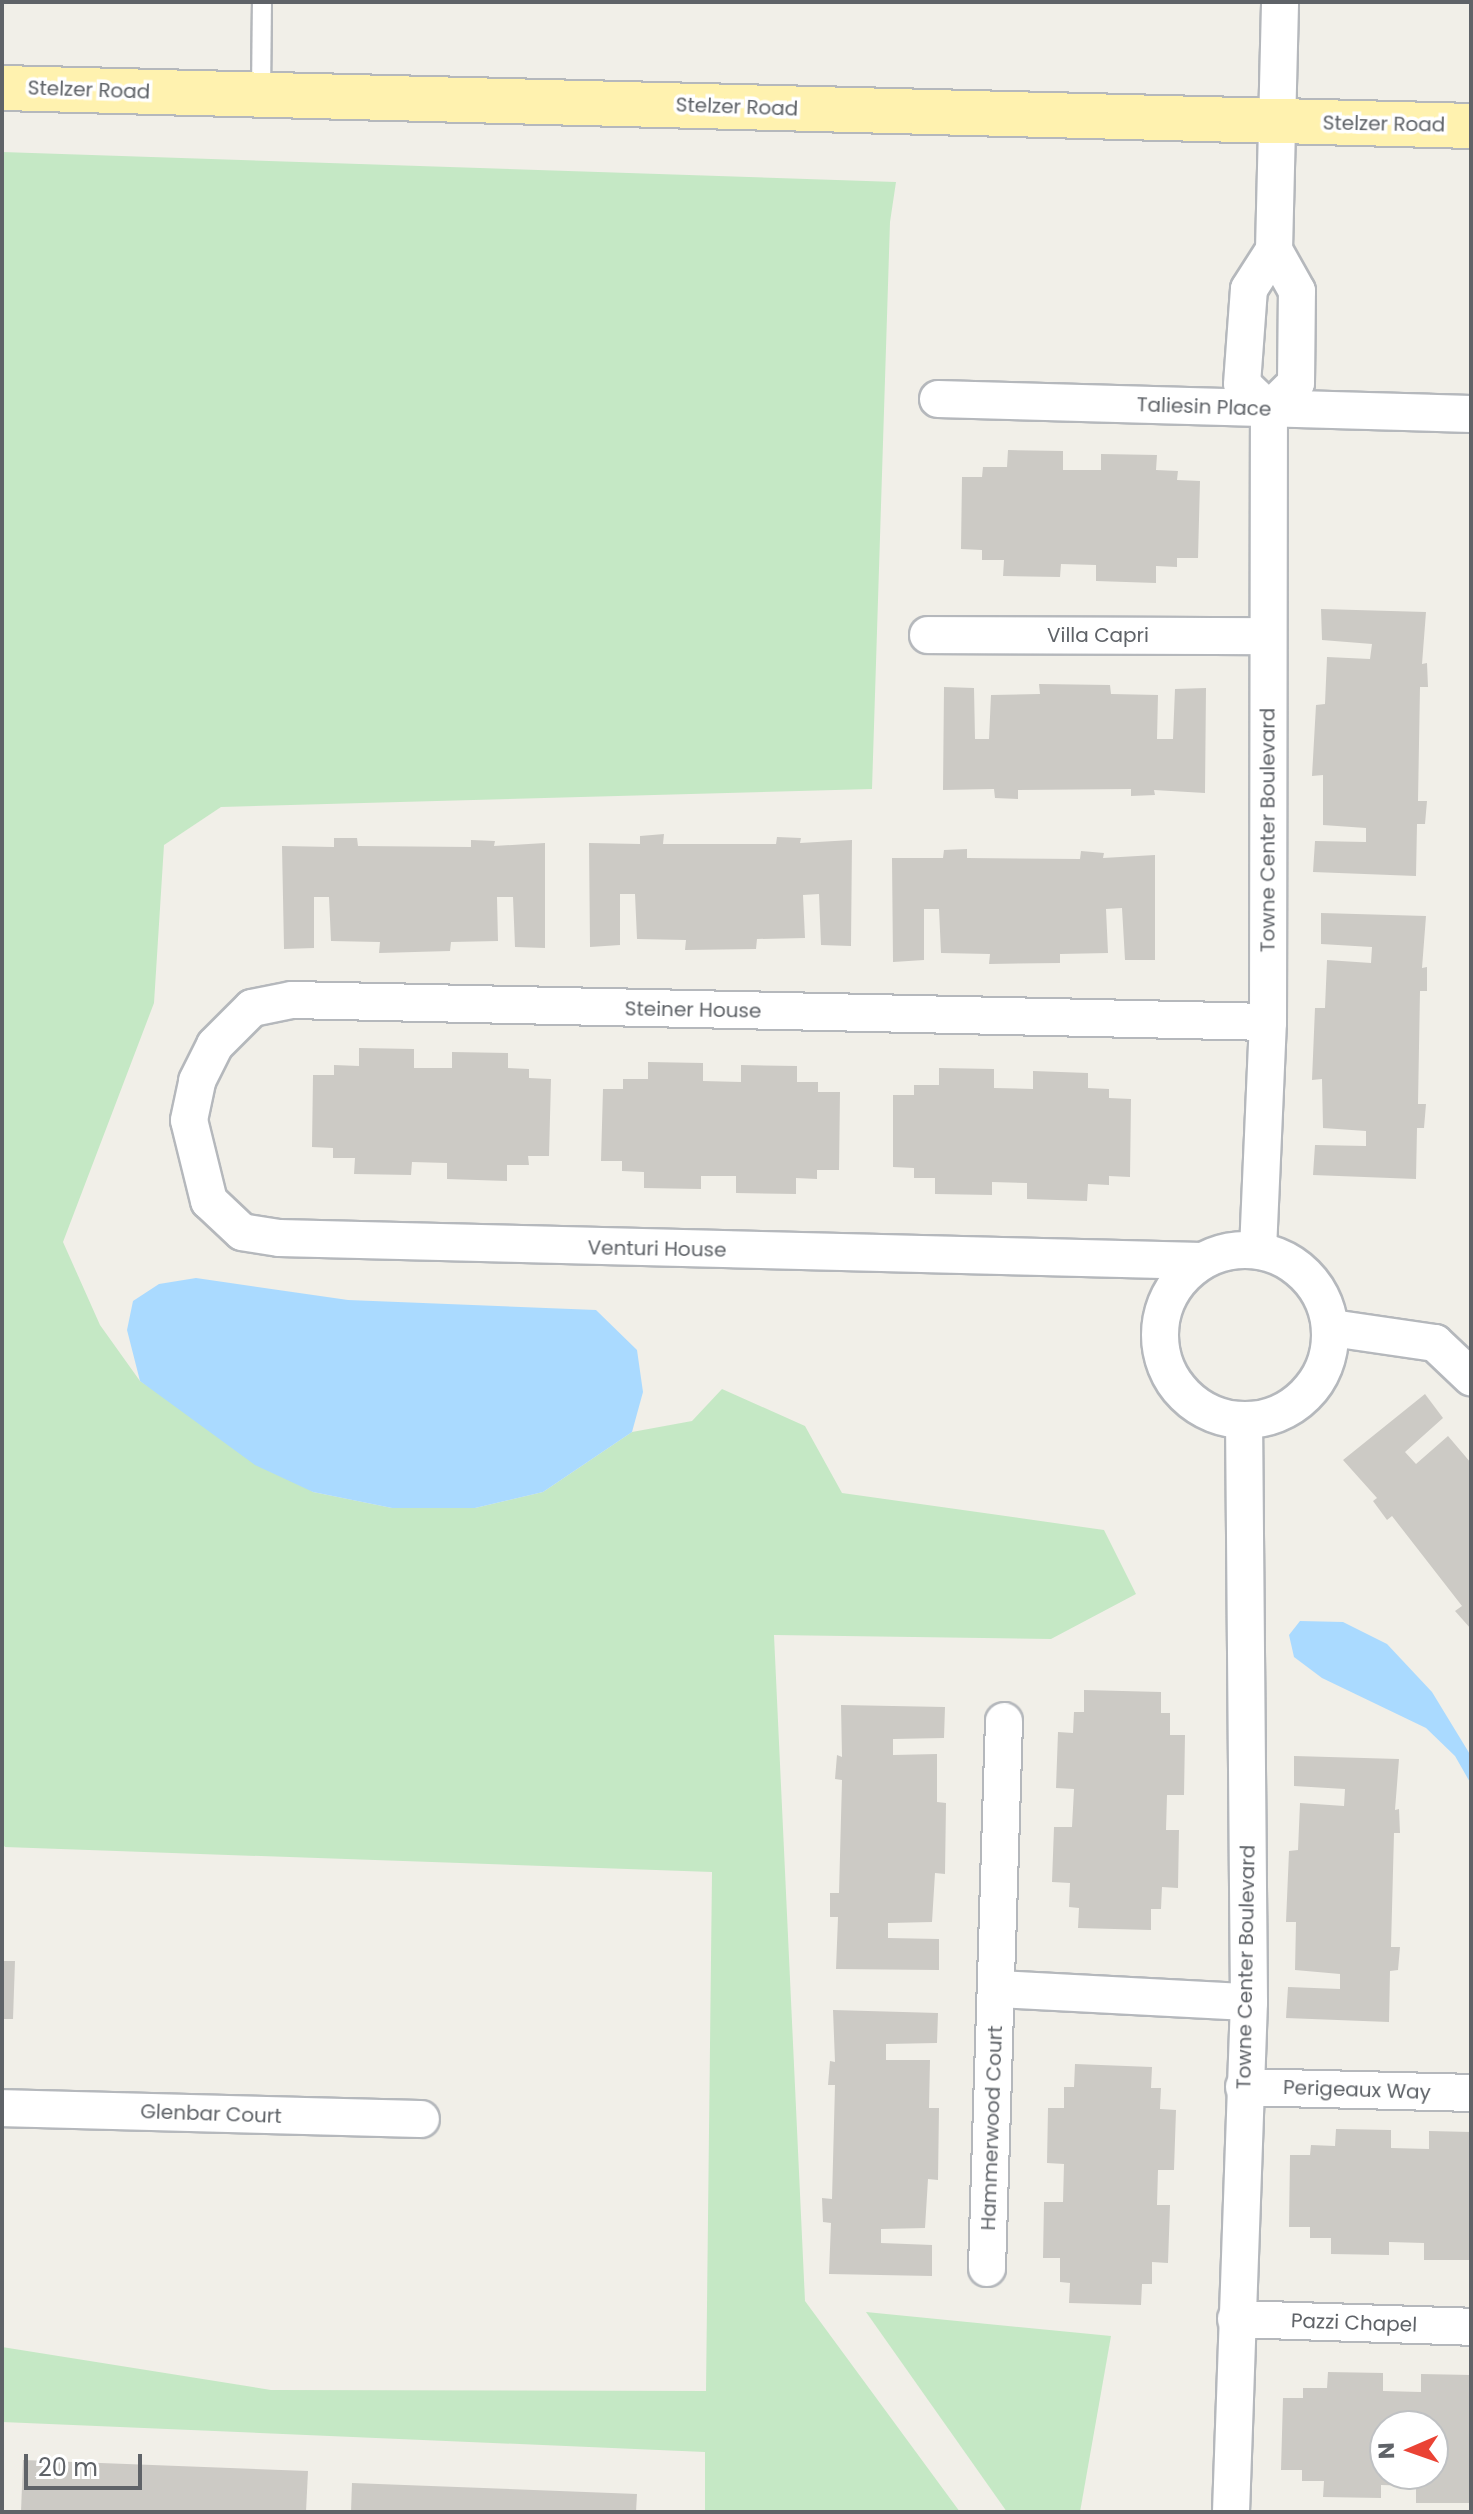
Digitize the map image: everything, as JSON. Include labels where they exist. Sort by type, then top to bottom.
[{"type":"main road","name":"Stelzer Road","points":[[2,88],[1471,126]]},
{"type":"street","points":[[1274,250],[1297,291],[1296,383],[1269,410],[1242,384],[1249,289],[1274,250],[1280,2]]},
{"type":"street","name":"Taliesin Place","points":[[938,399],[1471,414]]},
{"type":"street","name":"Towne Center Boulevard","points":[[1258,1250],[1268,1022],[1269,410]]},
{"type":"street","name":"Villa Capri","points":[[928,635],[1268,636]]},
{"type":"street","name":"Steiner House","points":[[189,1120],[197,1081],[215,1045],[252,1008],[292,1000],[1268,1022]]},
{"type":"street","name":"Venturi House","points":[[189,1120],[209,1201],[242,1232],[279,1238],[1202,1261]]},
{"type":"street","points":[[1258,1250],[1293,1263],[1320,1291],[1332,1328],[1323,1375],[1290,1409],[1244,1422],[1213,1415],[1187,1398],[1168,1372],[1160,1341],[1164,1310],[1178,1282],[1202,1261],[1229,1251],[1258,1250]]},
{"type":"street","points":[[1332,1328],[1435,1343],[1471,1377]]},
{"type":"street","name":"Towne Center Boulevard","points":[[1231,2512],[1249,2002],[1244,1422]]},
{"type":"street","name":"Hammerwood Court","points":[[987,2268],[1004,1721]]},
{"type":"street","points":[[997,1989],[1249,2002]]},
{"type":"street","name":"Perigeaux Way","points":[[1244,2087],[1471,2093]]},
{"type":"street","name":"Glenbar Court","points":[[2,2108],[421,2119]]},
{"type":"street","name":"Pazzi Chapel","points":[[1236,2319],[1471,2327]]},
{"type":"lane","points":[[261,94],[262,2]]},
{"type":"green space","points":[[2,152],[896,182],[890,222],[872,789],[221,807],[164,845],[154,1003],[63,1242],[100,1325],[140,1381],[313,1492],[392,1508],[475,1508],[543,1492],[632,1432],[692,1421],[722,1389],[805,1426],[842,1493],[1104,1530],[1136,1594],[1051,1639],[774,1635],[805,2301],[960,2512],[705,2512],[705,2452],[2,2422],[2,2347],[271,2390],[706,2391],[712,1872],[5,1847],[2,1843]]},
{"type":"green space","points":[[866,2312],[1111,2336],[1080,2512],[1007,2512]]},
{"type":"water","points":[[196,1278],[348,1300],[596,1310],[637,1350],[643,1392],[632,1432],[543,1492],[475,1508],[392,1508],[313,1492],[255,1465],[140,1381],[127,1330],[133,1301],[159,1284]]},
{"type":"water","points":[[1300,1621],[1343,1622],[1387,1644],[1432,1692],[1471,1756],[1471,1784],[1455,1756],[1426,1728],[1322,1678],[1294,1657],[1289,1635]]},
{"type":"building","points":[[1008,450],[1063,451],[1063,470],[1101,470],[1101,454],[1157,455],[1156,470],[1178,471],[1177,480],[1200,481],[1198,558],[1177,558],[1177,567],[1156,566],[1156,583],[1096,581],[1096,565],[1061,564],[1060,577],[1003,576],[1004,560],[982,560],[982,550],[961,549],[962,477],[982,477],[983,467],[1007,467]]},
{"type":"building","points":[[1321,609],[1426,612],[1422,664],[1427,663],[1428,687],[1420,687],[1418,801],[1427,801],[1425,824],[1417,824],[1416,876],[1313,872],[1315,841],[1366,842],[1366,828],[1323,825],[1323,775],[1312,776],[1316,705],[1325,704],[1327,657],[1370,659],[1372,644],[1322,640]]},
{"type":"building","points":[[1039,684],[1110,685],[1111,694],[1158,695],[1157,739],[1173,739],[1175,689],[1206,688],[1205,793],[1154,790],[1155,795],[1131,796],[1131,789],[1018,790],[1018,799],[995,798],[994,789],[943,790],[944,687],[974,688],[975,739],[989,739],[991,695],[1040,694]]},
{"type":"building","points":[[664,834],[663,844],[776,844],[777,837],[801,838],[800,843],[852,840],[851,946],[821,945],[819,894],[803,895],[805,938],[757,939],[756,949],[685,950],[686,940],[637,939],[635,894],[620,894],[620,945],[590,947],[589,843],[640,844],[640,836]]},
{"type":"building","points":[[334,838],[357,838],[358,846],[471,847],[471,840],[495,841],[494,846],[545,843],[545,948],[515,947],[513,897],[497,897],[498,941],[451,942],[450,951],[379,953],[380,942],[331,941],[329,897],[314,897],[314,948],[284,949],[282,846],[334,847]]},
{"type":"building","points":[[967,849],[967,858],[1080,859],[1081,851],[1104,853],[1103,858],[1155,855],[1155,960],[1125,960],[1122,908],[1106,909],[1108,953],[1060,954],[1060,963],[989,964],[990,954],[941,953],[939,909],[924,909],[924,960],[893,962],[892,858],[943,858],[944,850]]},
{"type":"building","points":[[1321,913],[1426,916],[1422,968],[1427,967],[1427,991],[1420,991],[1418,1104],[1426,1104],[1424,1128],[1417,1128],[1416,1179],[1313,1175],[1315,1145],[1366,1146],[1366,1131],[1323,1128],[1322,1079],[1312,1080],[1315,1008],[1325,1008],[1327,960],[1371,963],[1372,947],[1321,944]]},
{"type":"building","points":[[359,1048],[414,1049],[414,1068],[452,1068],[452,1052],[508,1053],[508,1068],[529,1069],[529,1078],[551,1079],[549,1156],[528,1156],[529,1165],[507,1165],[507,1181],[447,1179],[447,1163],[412,1162],[411,1175],[354,1174],[355,1158],[333,1158],[333,1148],[312,1147],[313,1075],[334,1075],[334,1065],[359,1066]]},
{"type":"building","points":[[648,1062],[703,1063],[703,1081],[741,1082],[741,1065],[797,1066],[797,1082],[818,1082],[818,1092],[840,1092],[839,1170],[817,1170],[817,1179],[796,1178],[796,1194],[736,1193],[736,1176],[701,1176],[701,1189],[644,1188],[644,1172],[622,1171],[622,1161],[601,1161],[603,1089],[623,1089],[623,1079],[648,1079]]},
{"type":"building","points":[[939,1068],[994,1069],[994,1088],[1033,1089],[1033,1071],[1088,1073],[1088,1088],[1109,1089],[1109,1098],[1131,1099],[1130,1177],[1109,1176],[1109,1185],[1088,1184],[1087,1201],[1027,1199],[1027,1183],[992,1182],[992,1195],[935,1194],[935,1178],[914,1178],[914,1168],[893,1167],[893,1095],[914,1095],[914,1085],[939,1085]]},
{"type":"building","points":[[1425,1394],[1443,1418],[1405,1452],[1416,1464],[1448,1436],[1471,1463],[1471,1629],[1455,1611],[1462,1606],[1392,1516],[1387,1520],[1373,1501],[1377,1498],[1343,1460]]},
{"type":"building","points":[[1084,1690],[1161,1692],[1161,1713],[1170,1713],[1170,1735],[1185,1735],[1184,1795],[1167,1795],[1166,1830],[1179,1830],[1178,1888],[1162,1887],[1161,1909],[1151,1909],[1151,1930],[1078,1928],[1079,1908],[1069,1907],[1070,1883],[1052,1882],[1054,1827],[1072,1827],[1074,1789],[1056,1788],[1058,1732],[1073,1733],[1074,1712],[1084,1712]]},
{"type":"building","points":[[841,1705],[945,1707],[944,1738],[893,1739],[893,1755],[937,1754],[937,1802],[946,1803],[945,1874],[935,1873],[932,1922],[888,1923],[888,1938],[939,1939],[939,1970],[836,1969],[838,1917],[830,1917],[830,1893],[839,1893],[842,1780],[835,1779],[837,1755],[842,1757]]},
{"type":"building","points":[[1294,1756],[1399,1759],[1395,1810],[1399,1809],[1400,1833],[1394,1833],[1391,1947],[1400,1947],[1398,1970],[1390,1971],[1389,2022],[1286,2018],[1288,1987],[1340,1989],[1340,1974],[1295,1970],[1296,1922],[1286,1922],[1289,1851],[1298,1850],[1300,1803],[1344,1806],[1345,1789],[1294,1786]]},
{"type":"building","points":[[2,1961],[15,1961],[13,2019],[2,2019]]},
{"type":"building","points":[[833,2010],[938,2013],[937,2043],[886,2044],[886,2060],[930,2060],[929,2108],[939,2108],[938,2180],[928,2179],[925,2228],[881,2229],[881,2243],[932,2245],[932,2276],[829,2274],[831,2223],[823,2222],[822,2198],[832,2199],[835,2085],[828,2085],[830,2061],[835,2062]]},
{"type":"building","points":[[1075,2064],[1152,2067],[1151,2088],[1161,2088],[1160,2109],[1176,2110],[1174,2170],[1158,2170],[1157,2205],[1170,2205],[1168,2263],[1152,2262],[1152,2284],[1142,2284],[1141,2305],[1069,2303],[1070,2283],[1060,2282],[1060,2258],[1043,2258],[1044,2202],[1063,2202],[1064,2164],[1047,2163],[1048,2108],[1064,2108],[1064,2087],[1074,2087]]},
{"type":"building","points":[[1336,2129],[1391,2130],[1391,2148],[1429,2149],[1429,2131],[1471,2132],[1471,2260],[1424,2260],[1424,2243],[1389,2242],[1389,2255],[1331,2254],[1331,2238],[1310,2238],[1310,2227],[1289,2227],[1290,2155],[1310,2155],[1311,2145],[1335,2146]]},
{"type":"building","points":[[1328,2372],[1383,2373],[1383,2391],[1421,2392],[1421,2374],[1471,2375],[1471,2503],[1416,2503],[1416,2490],[1449,2490],[1449,2410],[1369,2410],[1369,2490],[1381,2490],[1381,2498],[1323,2497],[1324,2481],[1302,2481],[1302,2470],[1281,2470],[1283,2398],[1303,2398],[1303,2388],[1327,2388]]},
{"type":"building","points":[[23,2460],[308,2471],[306,2512],[21,2512]]},
{"type":"building","points":[[352,2483],[637,2494],[636,2512],[351,2512]]}]
